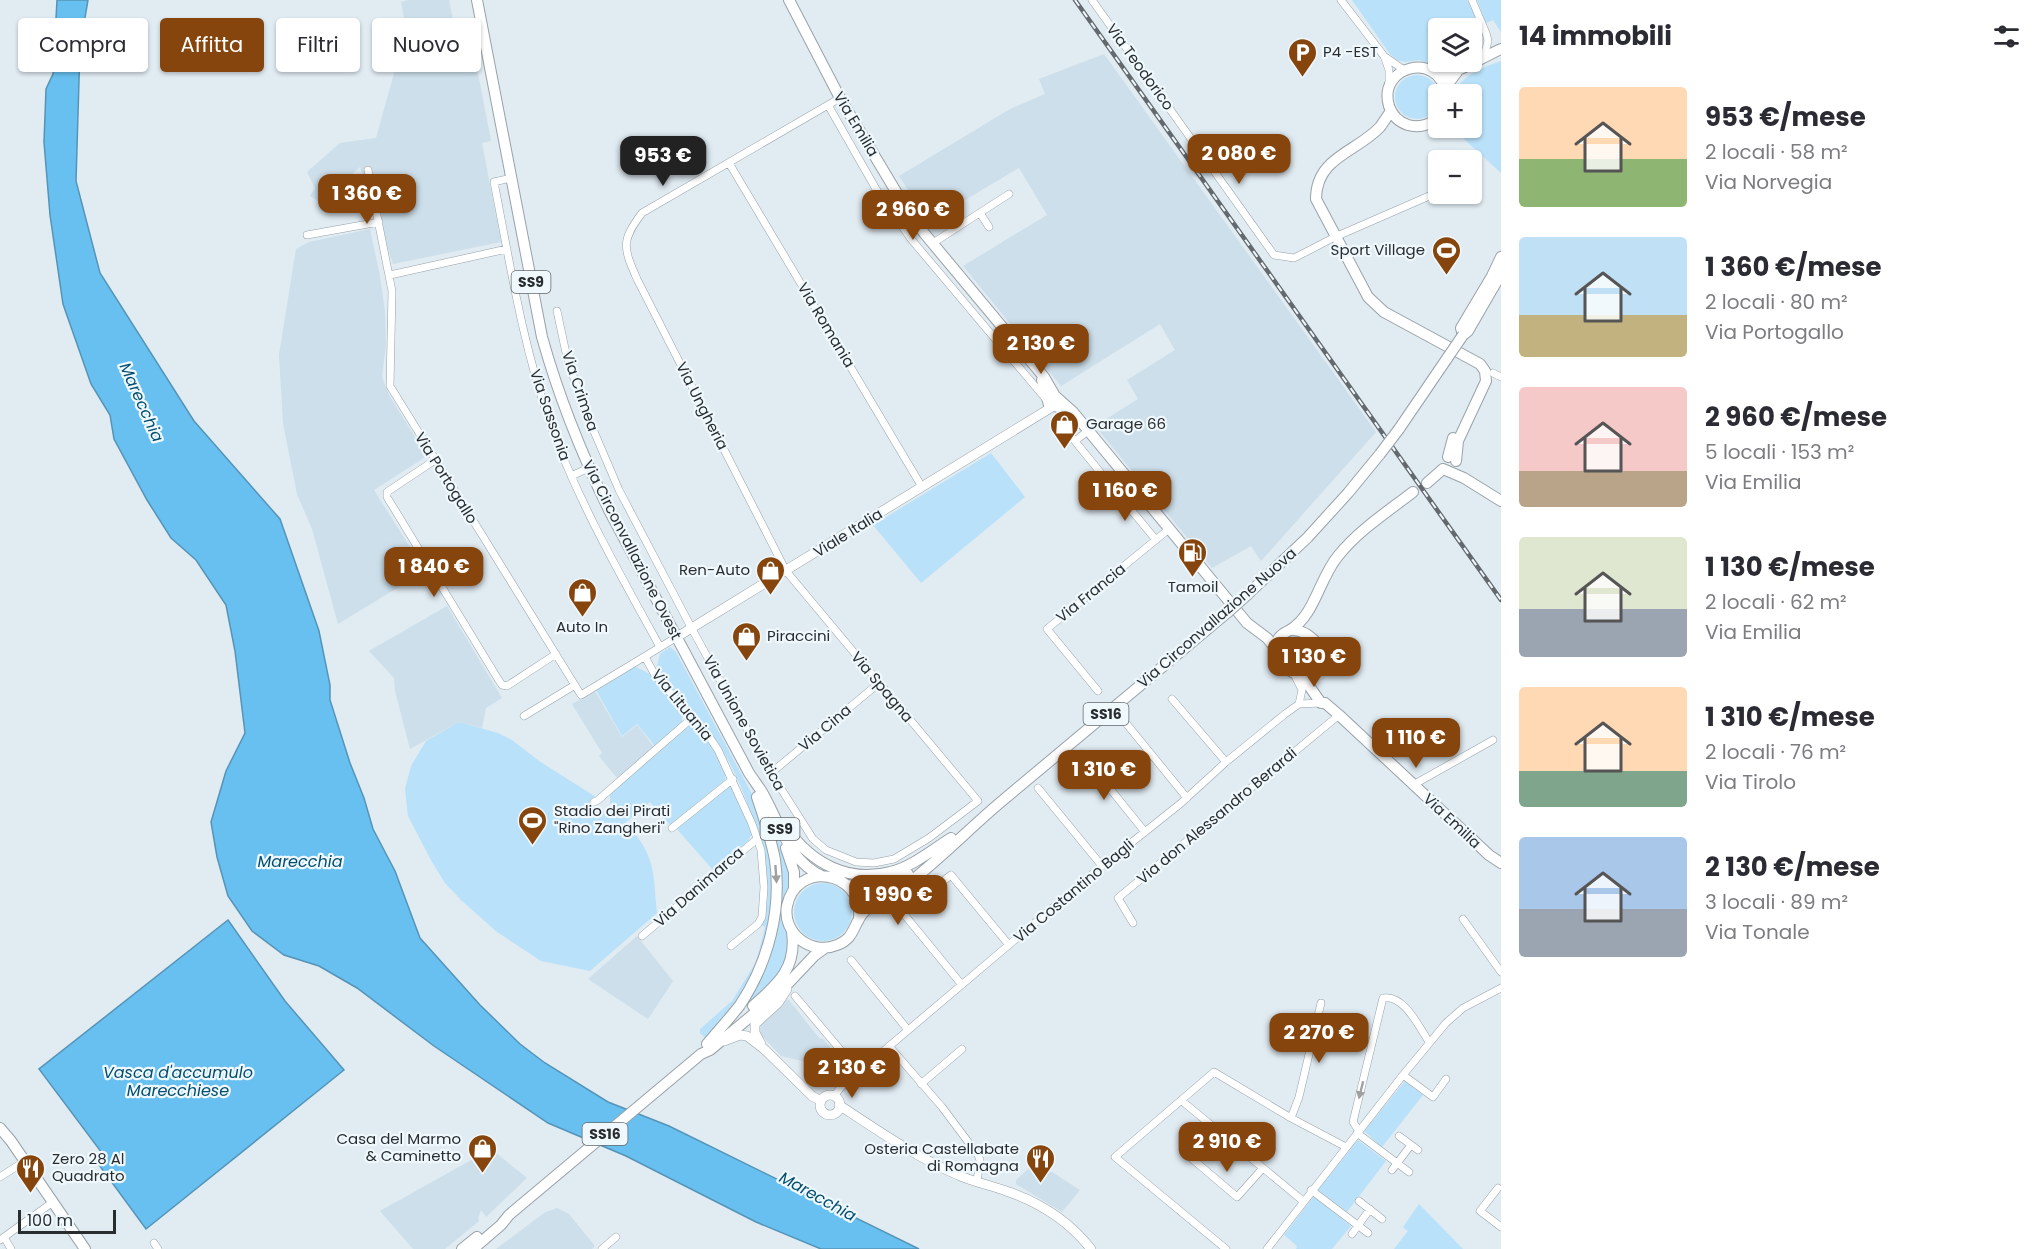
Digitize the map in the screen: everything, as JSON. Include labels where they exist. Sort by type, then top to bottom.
[{"type":"main road","name":"Via Circonvallazione Ovest","points":[[477,0],[533,293],[556,385],[589,468],[610,512],[749,773],[784,845],[791,861],[794,890]]},
{"type":"main road","name":"Via Emilia","points":[[789,0],[840,98],[916,222],[1053,390],[1052,402],[1064,402],[1169,529],[1254,628],[1276,649]]},
{"type":"main road","points":[[1484,56],[1499,50]]},
{"type":"main road","points":[[1428,124],[1418,126],[1401,122],[1391,111],[1389,87],[1404,70],[1413,68],[1432,71],[1442,84]]},
{"type":"main road","points":[[1439,77],[1458,72]]},
{"type":"main road","points":[[1450,84],[1458,72]]},
{"type":"main road","points":[[1391,111],[1379,127],[1343,154],[1320,176],[1316,199],[1368,297],[1384,312],[1480,364],[1485,371],[1486,381],[1458,441],[1451,465],[1427,483]]},
{"type":"main road","points":[[1379,127],[1401,122]]},
{"type":"main road","name":"Via Circonvallazione Nuova","points":[[1462,335],[1461,328],[1501,257]]},
{"type":"main road","name":"Via Circonvallazione Nuova","points":[[859,918],[876,903],[911,881],[984,816],[1228,612],[1308,537],[1348,493],[1399,429],[1462,335],[1468,332],[1500,277]]},
{"type":"main road","points":[[1451,465],[1471,482],[1501,501]]},
{"type":"main road","points":[[1316,671],[1309,675],[1293,673],[1280,661],[1276,649],[1280,637],[1304,621],[1329,568],[1355,537],[1413,492]]},
{"type":"main road","points":[[1311,608],[1310,631],[1322,655],[1316,671],[1316,688],[1325,699],[1323,703]]},
{"type":"main road","points":[[1254,628],[1266,632],[1303,632],[1312,639]]},
{"type":"main road","name":"Via Emilia","points":[[1293,673],[1307,683],[1323,703],[1339,715],[1489,855],[1501,863]]},
{"type":"main road","name":"Via Circonvallazione Ovest","points":[[760,795],[805,866],[822,876]]},
{"type":"main road","points":[[760,795],[797,842],[819,862],[839,871],[856,874],[890,872],[914,862],[951,838]]},
{"type":"main road","points":[[707,1044],[739,1006],[752,986],[772,932],[776,901],[776,866],[760,795]]},
{"type":"main road","name":"Via Circonvallazione Nuova","points":[[846,884],[872,890],[888,886],[906,876],[951,838],[984,816]]},
{"type":"main road","points":[[1489,855],[1501,871]]},
{"type":"main road","points":[[794,890],[807,879],[822,876]]},
{"type":"main road","name":"SS16","points":[[822,876],[846,884]]},
{"type":"main road","points":[[846,884],[856,898],[859,918]]},
{"type":"main road","name":"SS16","points":[[701,1054],[707,1044],[731,1027],[781,979],[793,957],[794,945],[787,911],[790,896],[794,890]]},
{"type":"main road","name":"SS16","points":[[473,1249],[509,1215],[701,1054],[710,1050],[778,994],[814,956],[825,948],[846,940],[856,927],[859,918]]},
{"type":"main road","points":[[792,931],[804,943],[813,947],[825,948]]},
{"type":"main road","points":[[0,1128],[85,1249]]},
{"type":"main road","name":"SS16","points":[[462,1249],[496,1220],[509,1215]]},
{"type":"street","name":"Via Teodorico","points":[[1092,0],[1274,255],[1294,258],[1335,237],[1428,196]]},
{"type":"street","points":[[1341,0],[1384,56],[1404,70]]},
{"type":"street","points":[[1472,0],[1488,41],[1484,56]]},
{"type":"street","points":[[1384,56],[1389,70],[1389,87]]},
{"type":"street","points":[[729,163],[840,98]]},
{"type":"street","points":[[828,105],[876,189],[905,230],[1016,364],[1052,402]]},
{"type":"street","name":"Via Ungheria","points":[[729,163],[642,213],[632,225],[626,239],[627,256],[786,571]]},
{"type":"street","name":"Via Romania","points":[[729,163],[922,487]]},
{"type":"street","name":"Via Portogallo","points":[[368,170],[392,291],[390,386],[581,695],[645,657]]},
{"type":"street","name":"Via Sassonia","points":[[511,178],[494,182],[531,362],[551,427],[604,542],[660,647]]},
{"type":"street","points":[[933,243],[1009,194]]},
{"type":"street","points":[[980,213],[989,227]]},
{"type":"street","points":[[307,235],[379,222]]},
{"type":"street","points":[[905,230],[916,222]]},
{"type":"street","points":[[390,275],[507,249]]},
{"type":"street","points":[[517,296],[533,293]]},
{"type":"street","name":"Via Crimea","points":[[557,311],[575,382],[603,455],[692,629]]},
{"type":"street","points":[[1016,364],[1026,356]]},
{"type":"street","points":[[1492,372],[1501,377]]},
{"type":"street","name":"Viale Italia","points":[[677,637],[1018,427],[1052,402]]},
{"type":"street","points":[[1057,419],[1156,540]]},
{"type":"street","points":[[1075,441],[1089,430]]},
{"type":"street","points":[[435,460],[387,492],[387,497],[498,679],[502,685],[507,686],[556,654]]},
{"type":"street","points":[[572,476],[589,468]]},
{"type":"street","points":[[1113,489],[1127,477]]},
{"type":"street","name":"Via Francia","points":[[1098,691],[1047,629],[1169,529]]},
{"type":"street","name":"Via Spagna","points":[[786,571],[978,801]]},
{"type":"street","name":"Via Unione Sovietica","points":[[692,629],[771,773],[813,839],[826,850],[856,862],[894,859],[929,838],[978,801]]},
{"type":"street","points":[[645,657],[677,637]]},
{"type":"street","name":"Via Lituania","points":[[645,657],[655,675],[706,732],[733,779],[758,839],[765,887],[762,917],[758,924],[731,946]]},
{"type":"street","points":[[1293,673],[1302,690],[1299,704],[1323,703]]},
{"type":"street","name":"Via Cina","points":[[771,773],[879,683]]},
{"type":"street","points":[[524,716],[575,685]]},
{"type":"street","points":[[1172,699],[1226,762]]},
{"type":"street","name":"Via Costantino Bagli","points":[[834,1096],[841,1087],[1102,866],[1299,704]]},
{"type":"street","name":"Via don Alessandro Berardi","points":[[1133,923],[1118,898],[1339,715]]},
{"type":"street","points":[[594,802],[692,718]]},
{"type":"street","points":[[1125,722],[1187,798]]},
{"type":"street","points":[[1413,785],[1494,740]]},
{"type":"street","points":[[1082,754],[1145,832]]},
{"type":"street","points":[[672,828],[733,779]]},
{"type":"street","points":[[1038,788],[1102,866]]},
{"type":"street","name":"Via Danimarca","points":[[642,936],[758,839]]},
{"type":"street","points":[[962,985],[903,913],[951,874],[1009,945]]},
{"type":"street","points":[[1463,920],[1501,972]]},
{"type":"street","points":[[850,960],[908,1030]]},
{"type":"street","points":[[764,1049],[755,1033],[755,1024],[778,1003],[790,981]]},
{"type":"street","points":[[1269,1248],[1429,1042],[1463,1008],[1501,988]]},
{"type":"street","points":[[795,996],[859,1072]]},
{"type":"street","points":[[1409,1172],[1358,1132],[1353,1122],[1383,998],[1391,996],[1401,1001],[1429,1042]]},
{"type":"street","points":[[1291,1118],[1299,1097],[1321,1003]]},
{"type":"street","points":[[720,1042],[744,1035],[764,1049],[812,1096],[821,1101]]},
{"type":"street","points":[[889,1046],[978,1155],[980,1161],[977,1181]]},
{"type":"street","points":[[921,1084],[962,1049]]},
{"type":"street","points":[[1226,1249],[1115,1157],[1214,1072],[1291,1118],[1346,1147]]},
{"type":"street","points":[[1403,1075],[1433,1097],[1446,1079]]},
{"type":"street","points":[[826,1096],[834,1096],[839,1106],[835,1113],[826,1114],[820,1107],[821,1101],[826,1096]]},
{"type":"street","points":[[1182,1101],[1303,1202]]},
{"type":"street","points":[[839,1106],[914,1152],[958,1175],[1013,1193],[1049,1211],[1071,1227],[1092,1249]]},
{"type":"street","points":[[1399,1136],[1418,1150]]},
{"type":"street","points":[[1392,1170],[1411,1145]]},
{"type":"street","points":[[1190,1157],[1237,1197],[1263,1168]]},
{"type":"street","points":[[0,1177],[25,1161]]},
{"type":"street","points":[[1498,1188],[1480,1211],[1501,1227]]},
{"type":"street","points":[[1311,1191],[1368,1233]]},
{"type":"street","points":[[1359,1201],[1382,1219]]},
{"type":"street","points":[[11,1249],[2,1238],[53,1202]]},
{"type":"street","points":[[1352,1234],[1370,1209]]},
{"type":"street","points":[[602,1249],[616,1237]]},
{"type":"shaded area","points":[[449,0],[453,18],[404,18],[401,2]]},
{"type":"shaded area","points":[[1352,0],[1467,0],[1476,18],[1428,18],[1428,64],[1419,60],[1405,62],[1397,60],[1390,54]]},
{"type":"shaded area","points":[[1477,0],[1501,0],[1501,32],[1493,20],[1486,23]]},
{"type":"shaded area","points":[[1104,54],[1376,432],[1261,561],[1251,546],[1212,568],[1095,426],[1138,399],[1127,380],[1175,350],[1160,324],[1061,386],[963,266],[1047,215],[1019,168],[928,222],[922,213],[925,207],[920,199],[914,199],[899,176],[1010,109],[1045,94],[1039,79]]},
{"type":"shaded area","points":[[1501,61],[1501,173],[1482,156],[1482,150],[1476,150],[1463,138],[1482,138],[1482,84],[1460,84],[1474,73],[1482,72],[1482,69]]},
{"type":"shaded area","points":[[394,72],[478,72],[491,141],[482,143],[501,242],[393,264],[360,167],[353,173],[353,183],[356,187],[365,190],[366,198],[327,206],[310,196],[315,188],[307,172],[340,143],[376,138]]},
{"type":"shaded area","points":[[1417,75],[1426,76],[1435,84],[1428,84],[1428,117],[1408,118],[1401,113],[1396,106],[1395,97],[1396,88],[1401,81],[1408,76]]},
{"type":"shaded area","points":[[370,229],[385,312],[386,344],[382,377],[389,395],[427,456],[374,490],[425,571],[338,624],[312,529],[297,494],[283,423],[279,355],[296,249],[309,242]]},
{"type":"shaded area","points":[[991,453],[1025,497],[921,583],[873,525]]},
{"type":"shaded area","points":[[447,606],[502,698],[486,708],[482,728],[459,722],[410,749],[395,691],[394,678],[369,651]]},
{"type":"shaded area","points":[[1296,634],[1310,641],[1318,655],[1315,665],[1307,671],[1293,668],[1281,654],[1280,644],[1287,636]]},
{"type":"shaded area","points":[[670,647],[676,652],[752,794],[761,814],[773,857],[772,922],[749,985],[705,1038],[700,1033],[700,1029],[732,1001],[756,962],[765,927],[760,924],[766,906],[767,882],[755,826],[733,770],[710,732],[673,694],[656,670],[660,654]]},
{"type":"shaded area","points":[[634,666],[650,674],[682,712],[682,723],[655,746],[637,724],[622,736],[596,690]]},
{"type":"shaded area","points":[[595,691],[622,737],[637,725],[654,747],[617,778],[599,756],[602,753],[572,704]]},
{"type":"shaded area","name":"Stadio dei Pirati \"Rino Zangheri\"","points":[[459,722],[498,733],[512,740],[539,761],[596,797],[593,800],[595,805],[607,814],[614,808],[610,803],[610,793],[690,725],[694,725],[710,742],[726,772],[725,780],[670,825],[650,802],[626,822],[641,842],[649,858],[657,913],[590,971],[541,961],[497,932],[445,883],[432,862],[408,816],[405,789],[411,766],[426,741]]},
{"type":"shaded area","points":[[731,785],[752,834],[748,841],[713,870],[676,828]]},
{"type":"shaded area","points":[[776,835],[790,864],[791,936],[782,972],[751,1002],[749,1000],[771,950],[774,836]]},
{"type":"shaded area","points":[[823,883],[834,885],[847,896],[852,912],[850,923],[839,936],[823,941],[812,939],[799,928],[794,912],[796,901],[807,888]]},
{"type":"shaded area","points":[[637,936],[673,981],[648,1019],[588,979]]},
{"type":"shaded area","points":[[788,999],[820,1039],[822,1038],[851,1070],[833,1085],[806,1062],[781,1056],[761,1035],[759,1030],[762,1021]]},
{"type":"shaded area","points":[[1405,1081],[1423,1095],[1382,1147],[1364,1131]]},
{"type":"shaded area","points":[[1358,1140],[1386,1161],[1347,1212],[1318,1190]]},
{"type":"shaded area","points":[[491,1149],[527,1178],[486,1217],[481,1210],[479,1221],[445,1249],[413,1249],[380,1211]]},
{"type":"shaded area","points":[[1029,1168],[1052,1172],[1080,1190],[1062,1212],[1016,1184],[1016,1180]]},
{"type":"shaded area","points":[[1314,1196],[1351,1226],[1332,1249],[1296,1249],[1297,1246],[1284,1235]]},
{"type":"shaded area","points":[[1419,1204],[1463,1249],[1394,1249],[1408,1231],[1403,1227]]},
{"type":"shaded area","points":[[557,1208],[569,1214],[595,1246],[592,1249],[496,1249],[544,1213]]},
{"type":"water","name":"Marecchia","points":[[57,0],[88,0],[85,18],[56,18]]},
{"type":"water","name":"Marecchia","points":[[53,72],[79,72],[76,181],[100,273],[194,421],[280,519],[319,631],[330,685],[330,700],[350,763],[373,829],[395,871],[420,938],[480,1005],[520,1044],[545,1063],[608,1102],[669,1126],[919,1249],[821,1249],[756,1222],[626,1156],[548,1123],[434,1046],[357,988],[319,966],[284,955],[252,931],[228,896],[217,857],[211,822],[226,771],[245,733],[235,651],[226,605],[196,560],[171,538],[147,500],[114,439],[110,415],[91,384],[63,304],[50,215],[44,142],[46,89]]},
{"type":"water","name":"Vasca d'accumulo Marecchiese","points":[[228,920],[285,1001],[344,1070],[146,1229],[94,1158],[102,1153],[39,1069]]},
{"type":"railway","points":[[1075,0],[1501,600]]},
{"type":"place","name":"P4 -EST","points":[[1302,78]]},
{"type":"place","name":"Sport Village","points":[[1446,276]]},
{"type":"place","name":"Garage 66","points":[[1065,450]]},
{"type":"place","name":"Tamoil","points":[[1193,578]]},
{"type":"place","name":"Ren-Auto","points":[[771,596]]},
{"type":"place","name":"Auto In","points":[[582,618]]},
{"type":"place","name":"Piraccini","points":[[746,662]]},
{"type":"place","name":"Stadio dei Pirati \"Rino Zangheri\"","points":[[533,846]]},
{"type":"place","name":"Casa del Marmo & Caminetto","points":[[482,1174]]},
{"type":"place","name":"Osteria Castellabate di Romagna","points":[[1040,1184]]},
{"type":"place","name":"Zero 28 Al Quadrato","points":[[31,1194]]}]
